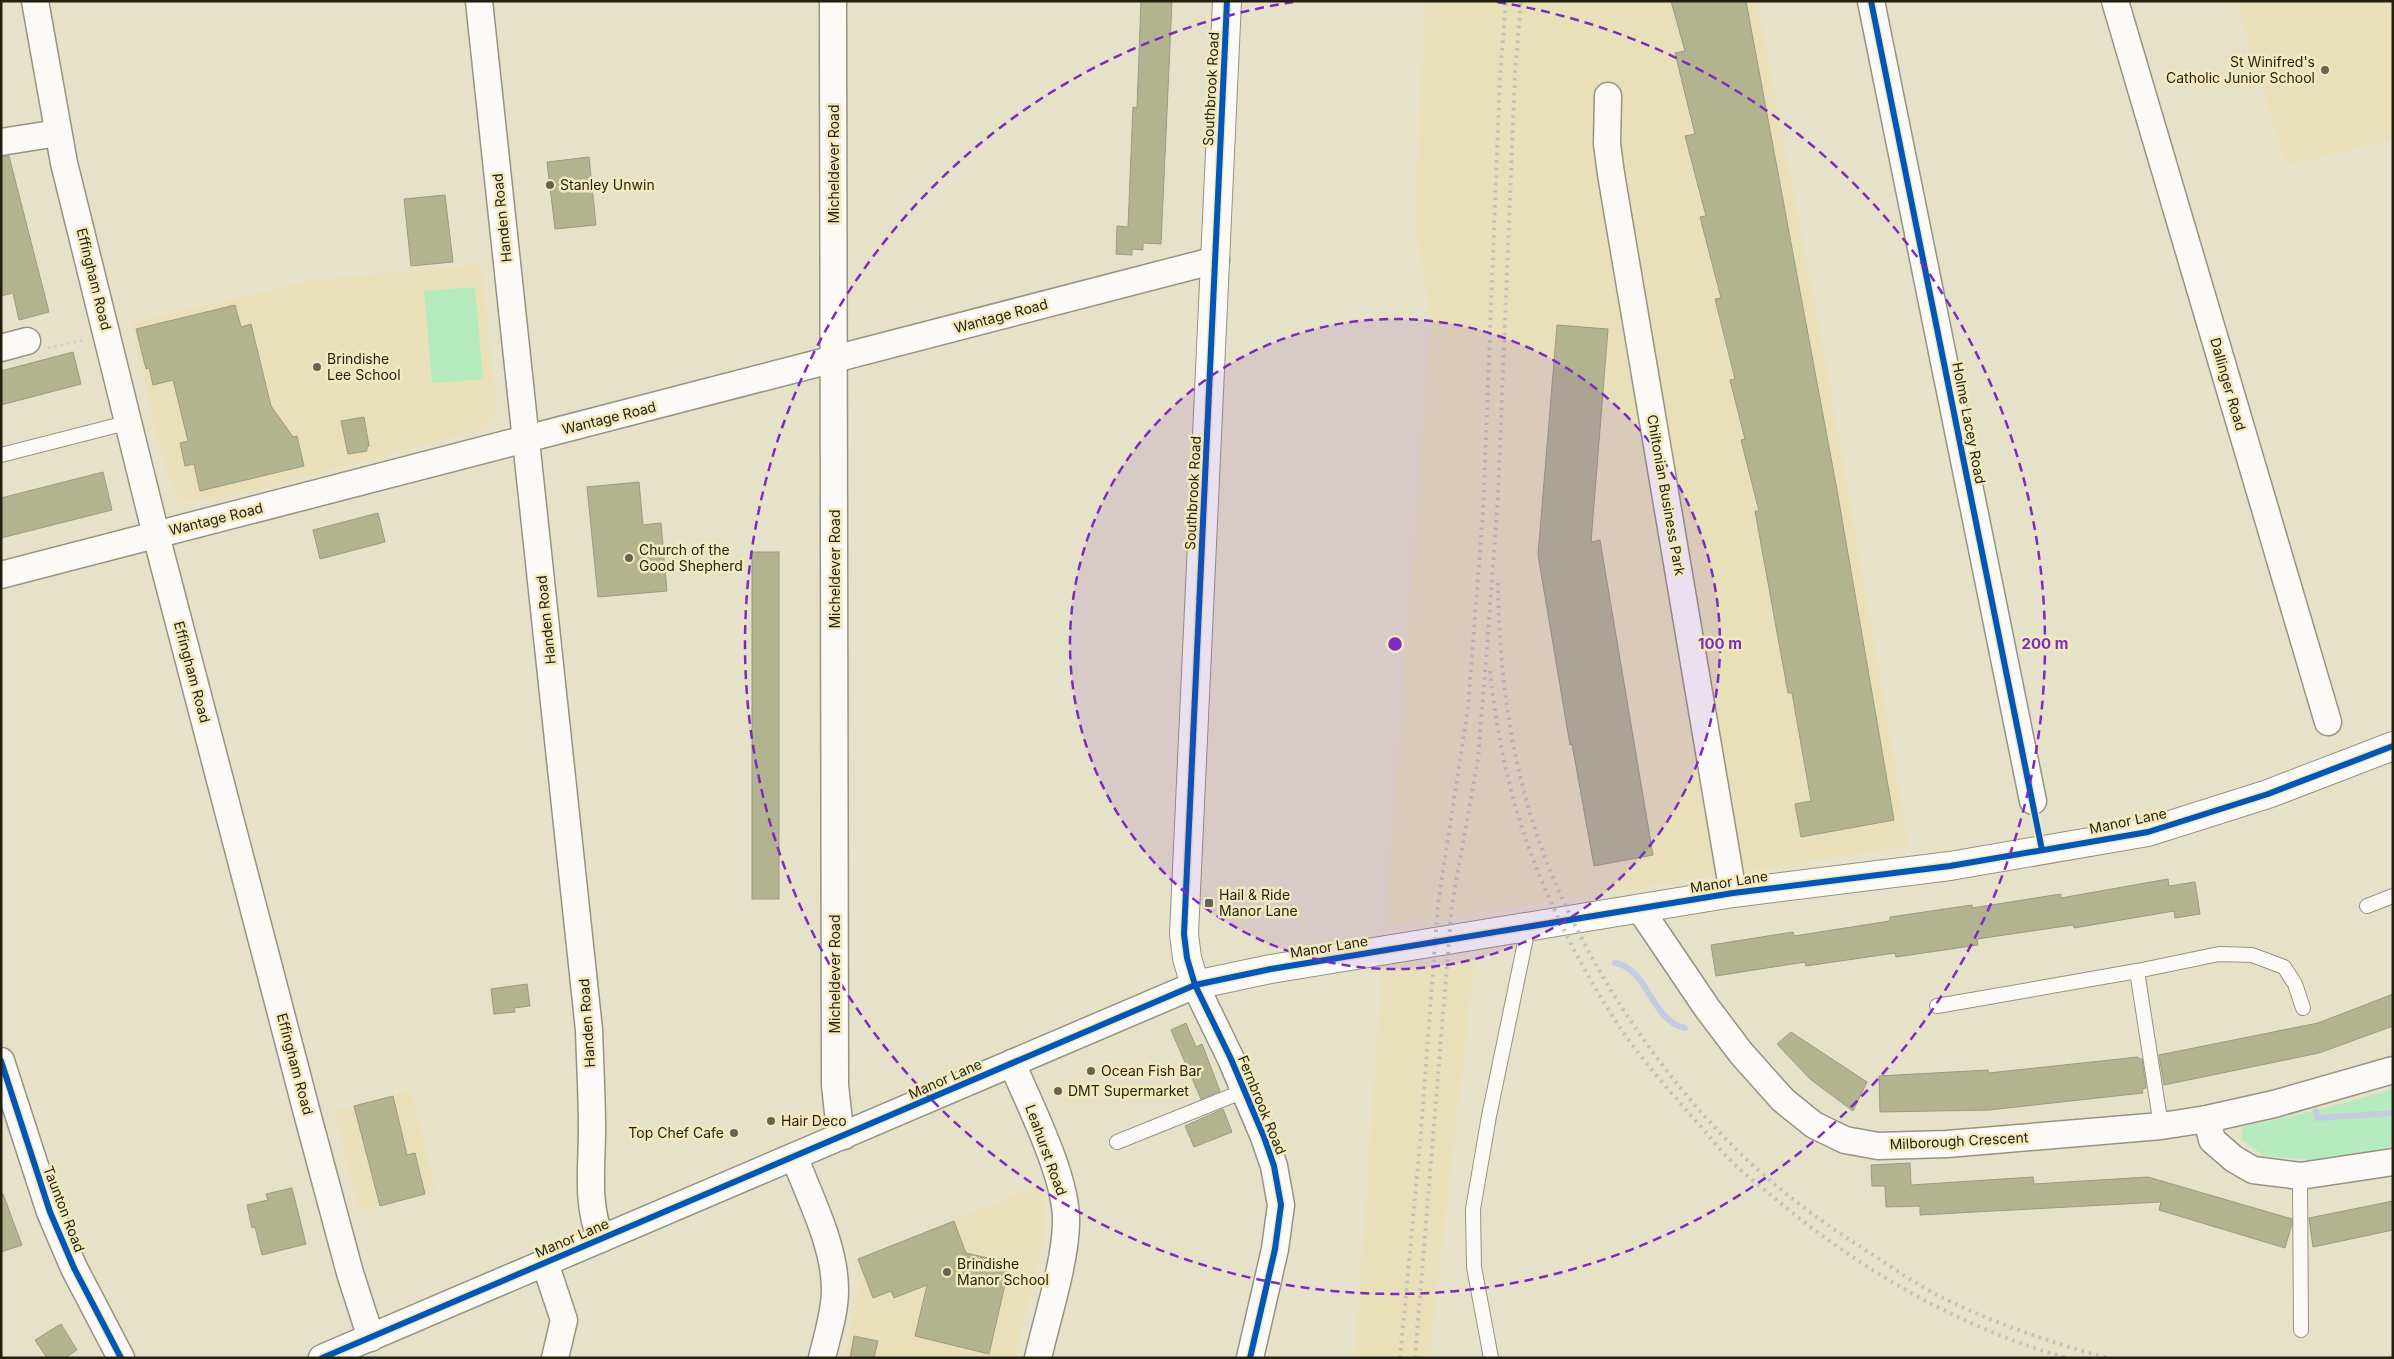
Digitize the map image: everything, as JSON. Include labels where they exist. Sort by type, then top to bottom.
[{"type":"street","name":"Effingham Road","points":[[35,1],[58,133],[130,422],[156,535],[307,1113],[350,1274],[370,1338]]},
{"type":"street","name":"Handen Road","points":[[479,1],[589,1030],[592,1129],[590,1205],[594,1223],[601,1239]]},
{"type":"street","name":"Micheldever Road","points":[[833,1],[835,1085],[839,1122],[844,1136]]},
{"type":"street","name":"Southbrook Road","points":[[1196,985],[1187,958],[1184,934],[1227,1]]},
{"type":"street","name":"Holme Lacey Road","points":[[1871,1],[2033,801]]},
{"type":"street","name":"Dallinger Road","points":[[2115,1],[2328,722]]},
{"type":"street","name":"Chiltonian Business Park","points":[[1608,96],[1607,137],[1611,174],[1733,893]]},
{"type":"street","points":[[1,142],[58,133]]},
{"type":"street","name":"Wantage Road","points":[[1,575],[1216,260]]},
{"type":"street","points":[[1,348],[33,346]]},
{"type":"street","name":"Manor Lane","points":[[322,1358],[795,1158],[1196,985],[1271,968],[1528,928],[1733,893],[1950,866],[2148,832],[2268,794],[2393,746]]},
{"type":"street","name":"Milborough Crescent","points":[[1640,909],[1707,1008],[1741,1053],[1783,1100],[1814,1125],[1845,1140],[1878,1146],[1947,1144],[2161,1126],[2207,1119],[2274,1104],[2393,1070]]},
{"type":"street","name":"Fernbrook Road","points":[[1196,985],[1244,1091],[1274,1166],[1281,1204],[1275,1249],[1250,1358]]},
{"type":"street","name":"Taunton Road","points":[[1,1062],[50,1212],[74,1268],[121,1358]]},
{"type":"street","name":"Leahurst Road","points":[[1012,1063],[1064,1195],[1066,1223],[1063,1250],[1038,1358]]},
{"type":"street","points":[[2207,1119],[2212,1140],[2234,1159],[2253,1170],[2300,1176],[2393,1162]]},
{"type":"street","points":[[795,1158],[827,1243],[833,1267],[835,1290],[833,1311],[822,1358]]},
{"type":"street","points":[[545,1263],[564,1320],[555,1358]]},
{"type":"lane","points":[[1,455],[130,422]]},
{"type":"lane","points":[[2367,906],[2393,896]]},
{"type":"lane","points":[[1491,1358],[1474,1267],[1473,1209],[1528,928]]},
{"type":"lane","points":[[1937,1006],[2137,971],[2219,954],[2252,955],[2284,967],[2295,984],[2303,1008]]},
{"type":"lane","points":[[2137,971],[2161,1126]]},
{"type":"lane","points":[[1117,1142],[1244,1091]]},
{"type":"lane","points":[[2300,1176],[2301,1330]]},
{"type":"path","points":[[33,346],[108,333]]},
{"type":"shaded area","points":[[1425,1],[1757,1],[1822,341],[1909,846],[1385,927],[1431,318],[1415,225]]},
{"type":"shaded area","name":"St Winifred's Catholic Junior School","points":[[2236,1],[2393,1],[2393,139],[2286,165]]},
{"type":"shaded area","name":"Brindishe Lee School","points":[[481,265],[497,411],[484,429],[239,494],[180,502],[165,468],[131,323],[314,280]]},
{"type":"shaded area","points":[[1475,959],[1429,1358],[1355,1358],[1382,972]]},
{"type":"shaded area","points":[[411,1091],[436,1191],[359,1211],[334,1111]]},
{"type":"shaded area","name":"Brindishe Manor School","points":[[1040,1186],[1045,1208],[1045,1231],[1015,1358],[843,1358],[860,1284],[858,1259]]},
{"type":"green space","points":[[475,287],[483,379],[432,383],[424,291]]},
{"type":"green space","points":[[2393,1089],[2393,1145],[2368,1155],[2311,1160],[2264,1156],[2241,1139],[2243,1127],[2322,1109]]},
{"type":"building","points":[[1141,1],[1172,1],[1161,244],[1143,243],[1143,250],[1132,249],[1132,255],[1116,254],[1117,226],[1128,227],[1133,107],[1137,108]]},
{"type":"building","points":[[1671,1],[1746,1],[1837,490],[1894,820],[1801,837],[1795,804],[1811,801],[1792,693],[1788,693],[1755,511],[1759,511],[1741,440],[1745,439],[1730,380],[1735,379],[1715,299],[1721,298],[1700,217],[1706,216],[1685,136],[1695,134],[1675,53],[1685,51]]},
{"type":"building","points":[[9,156],[49,312],[19,320],[13,293],[1,296],[1,157]]},
{"type":"building","points":[[589,157],[596,225],[555,229],[547,162]]},
{"type":"building","points":[[445,195],[453,262],[411,266],[404,199]]},
{"type":"building","points":[[235,305],[241,327],[251,324],[271,406],[293,437],[297,436],[304,466],[200,491],[194,464],[185,466],[180,443],[188,441],[173,380],[153,385],[149,368],[146,369],[136,329]]},
{"type":"building","points":[[1557,325],[1608,329],[1591,542],[1600,540],[1653,855],[1594,866],[1572,744],[1570,745],[1538,555]]},
{"type":"building","points":[[73,352],[81,384],[1,405],[1,371]]},
{"type":"building","points":[[364,417],[369,446],[367,451],[348,454],[341,421]]},
{"type":"building","points":[[103,472],[112,510],[1,538],[1,498]]},
{"type":"building","name":"Church of the Good Shepherd","points":[[639,482],[643,525],[661,523],[667,591],[598,597],[587,487]]},
{"type":"building","points":[[378,513],[385,542],[320,559],[313,530]]},
{"type":"building","points":[[752,552],[779,552],[779,899],[752,899]]},
{"type":"building","points":[[2168,879],[2169,886],[2195,882],[2200,914],[2175,918],[2174,911],[2074,928],[2073,925],[1977,939],[1978,945],[1896,957],[1895,953],[1806,966],[1805,962],[1716,976],[1711,945],[1793,932],[1794,936],[1890,921],[1890,917],[1972,905],[1972,908],[2061,894],[2061,898]]},
{"type":"building","points":[[527,984],[530,1006],[514,1008],[515,1012],[494,1014],[491,989]]},
{"type":"building","points":[[2393,994],[2393,1026],[2319,1053],[2164,1085],[2159,1055],[2318,1023]]},
{"type":"building","points":[[1186,1023],[1196,1047],[1202,1044],[1220,1091],[1201,1099],[1171,1030]]},
{"type":"building","points":[[1791,1032],[1867,1082],[1853,1111],[1810,1079],[1777,1044]]},
{"type":"building","points":[[2138,1057],[2142,1059],[2146,1088],[2142,1089],[2143,1093],[1989,1110],[1880,1112],[1879,1076],[1988,1070],[1989,1073]]},
{"type":"building","points":[[393,1096],[407,1155],[415,1153],[425,1194],[380,1206],[354,1106]]},
{"type":"building","points":[[1223,1109],[1232,1132],[1194,1147],[1185,1126]]},
{"type":"building","points":[[1910,1163],[1911,1185],[2033,1177],[2034,1184],[2148,1177],[2292,1219],[2292,1224],[2285,1248],[2159,1210],[2161,1202],[1920,1215],[1920,1206],[1886,1207],[1885,1186],[1872,1186],[1871,1165]]},
{"type":"building","points":[[292,1188],[306,1244],[262,1255],[255,1227],[252,1228],[247,1205],[268,1200],[266,1194]]},
{"type":"building","points":[[1,1194],[3,1194],[22,1245],[1,1252]]},
{"type":"building","points":[[2393,1201],[2393,1230],[2313,1247],[2309,1218]]},
{"type":"building","points":[[954,1221],[966,1253],[1010,1263],[989,1354],[915,1336],[927,1285],[894,1298],[891,1291],[873,1298],[858,1259]]},
{"type":"building","points":[[61,1324],[77,1350],[65,1358],[47,1358],[35,1340]]},
{"type":"building","points":[[854,1336],[878,1341],[874,1358],[850,1358]]},
{"type":"waterway","points":[[1615,963],[1626,967],[1635,974],[1664,1016],[1685,1028]]},
{"type":"waterway","points":[[2316,1111],[2317,1118],[2393,1113]]},
{"type":"railway","points":[[1400,1358],[1420,1144],[1438,904],[1468,708],[1483,512],[1500,76],[1506,1]]},
{"type":"railway","points":[[1415,1358],[1452,904],[1478,759],[1487,647],[1498,496],[1515,73],[1521,1]]},
{"type":"railway","points":[[1498,583],[1502,663],[1508,716],[1518,769],[1542,849],[1564,903],[1592,957],[1624,1010],[1659,1060],[1697,1107],[1737,1150],[1790,1197],[1847,1238],[1943,1298],[2024,1332],[2108,1358]]},
{"type":"railway","points":[[1490,671],[1495,712],[1507,774],[1533,859],[1554,908],[1591,981],[1619,1026],[1655,1074],[1722,1152],[1752,1179],[1839,1247],[1874,1271],[1949,1313],[1987,1330],[2067,1358]]},
{"type":"cycle path","points":[[1227,1],[1184,934],[1187,958],[1195,985],[1231,1059],[1264,1137],[1274,1166],[1281,1205],[1275,1249],[1250,1358]]},
{"type":"cycle path","points":[[1871,1],[2042,850]]},
{"type":"cycle path","points":[[322,1358],[1195,985],[1271,969],[1733,893],[1950,866],[2148,832],[2268,794],[2393,746]]},
{"type":"cycle path","points":[[1,1061],[50,1212],[74,1268],[121,1358]]},
{"type":"place","name":"St Winifred's Catholic Junior School","points":[[2325,70]]},
{"type":"place","name":"Stanley Unwin","points":[[550,185]]},
{"type":"place","name":"Brindishe Lee School","points":[[317,367]]},
{"type":"place","name":"Church of the Good Shepherd","points":[[629,558]]},
{"type":"place","name":"Hail & Ride Manor Lane","points":[[1209,903]]},
{"type":"place","name":"Ocean Fish Bar","points":[[1091,1071]]},
{"type":"place","name":"DMT Supermarket","points":[[1058,1091]]},
{"type":"place","name":"Hair Deco","points":[[771,1121]]},
{"type":"place","name":"Top Chef Cafe","points":[[734,1133]]},
{"type":"place","name":"Brindishe Manor School","points":[[947,1272]]}]
